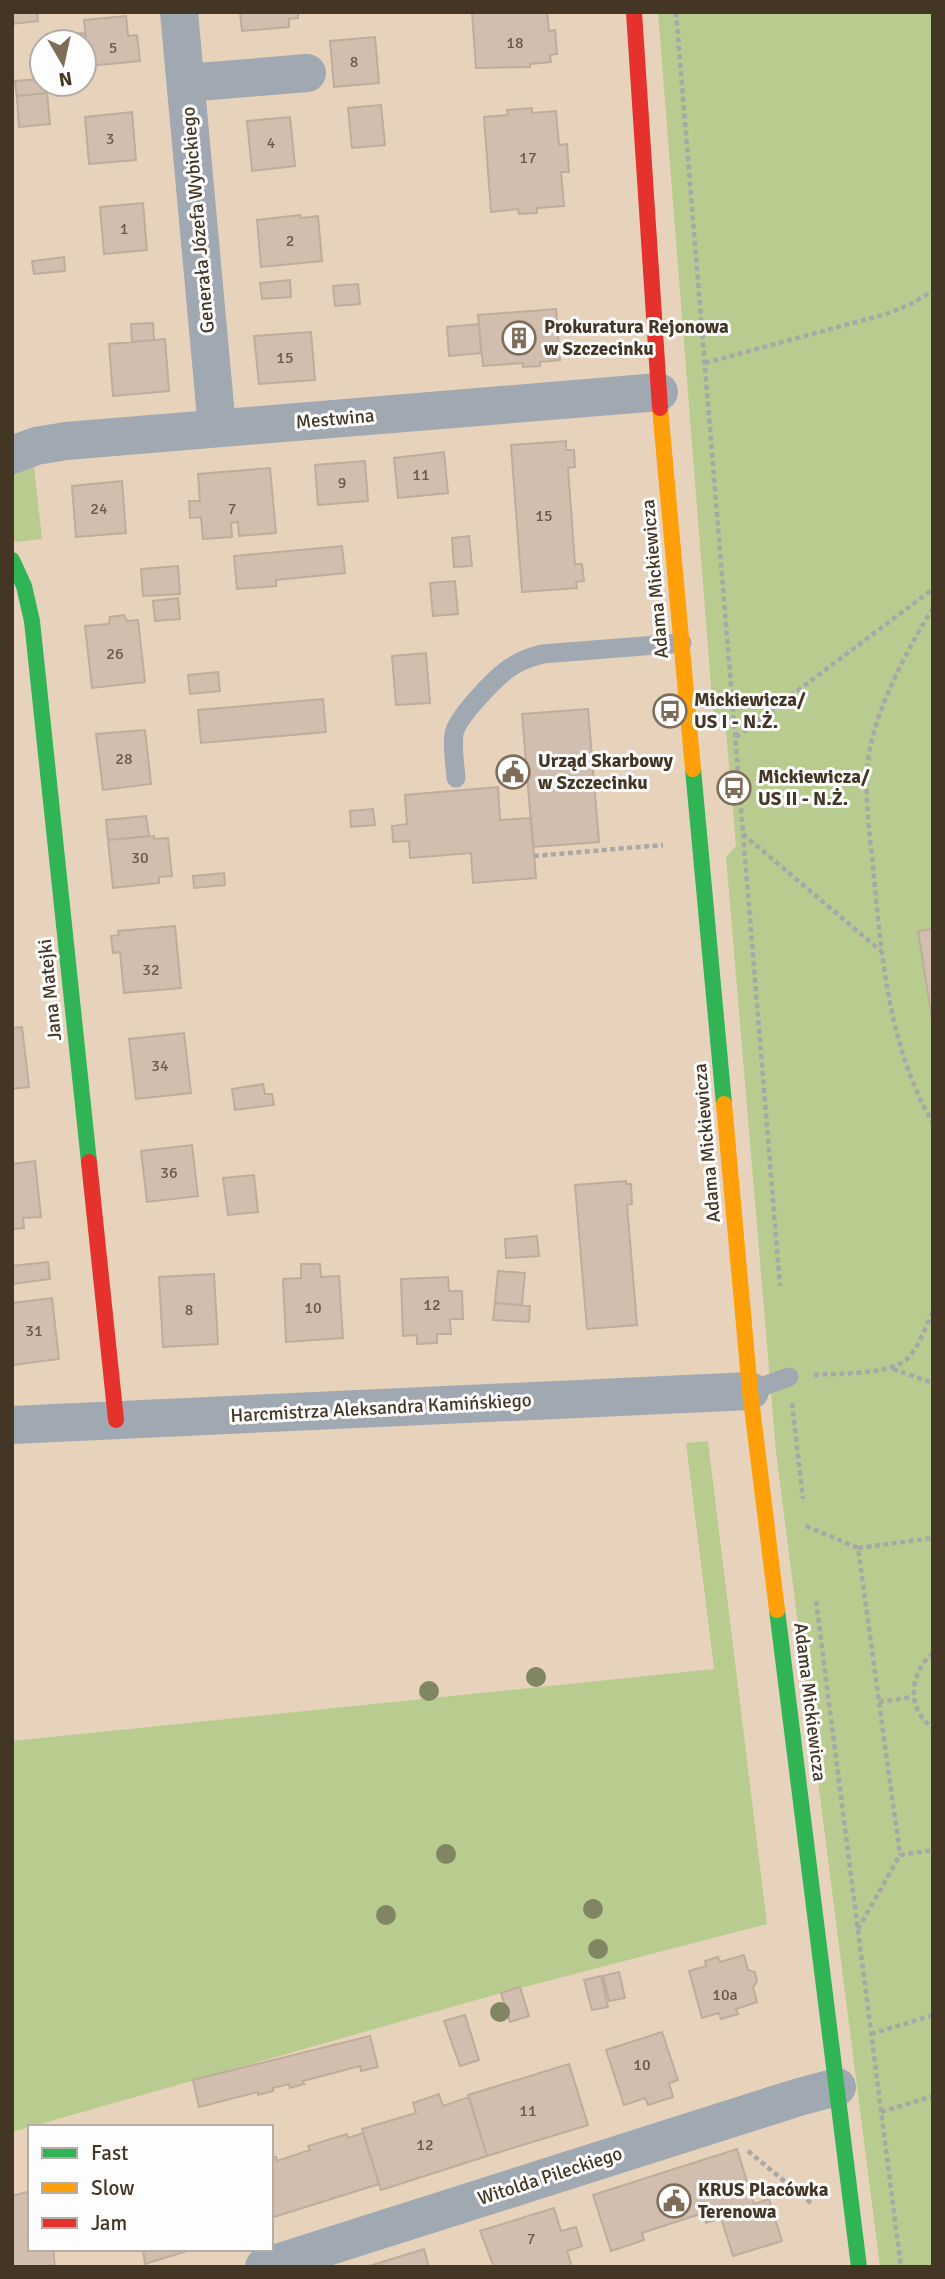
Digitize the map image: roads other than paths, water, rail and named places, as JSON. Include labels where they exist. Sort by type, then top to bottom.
[{"type":"street","name":"Generała Józefa Wybickiego","points":[[179,12],[217,428]]},
{"type":"street","name":"Adama Mickiewicza","points":[[635,12],[659,392],[750,1391],[859,2267]]},
{"type":"street","points":[[186,83],[307,73]]},
{"type":"street","name":"Mestwina","points":[[12,455],[58,442],[659,392]]},
{"type":"street","name":"Jana Matejki","points":[[12,559],[24,586],[33,621],[116,1420]]},
{"type":"street","name":"Harcmistrza Aleksandra Kamińskiego","points":[[12,1425],[750,1391]]},
{"type":"street","name":"Witolda Pileckiego","points":[[264,2267],[837,2087]]},
{"type":"lane","points":[[456,778],[454,734],[458,723],[509,668],[542,654],[682,643]]},
{"type":"lane","points":[[750,1391],[789,1377]]},
{"type":"place","name":"Prokuratura Rejonowa w Szczecinku","points":[[519,338]]},
{"type":"place","name":"Mickiewicza/ US I - N.Ż.","points":[[670,711]]},
{"type":"place","name":"Urząd Skarbowy w Szczecinku","points":[[513,772]]},
{"type":"place","name":"Mickiewicza/ US II - N.Ż.","points":[[734,788]]},
{"type":"place","name":"KRUS Placówka Terenowa","points":[[674,2201]]}]
